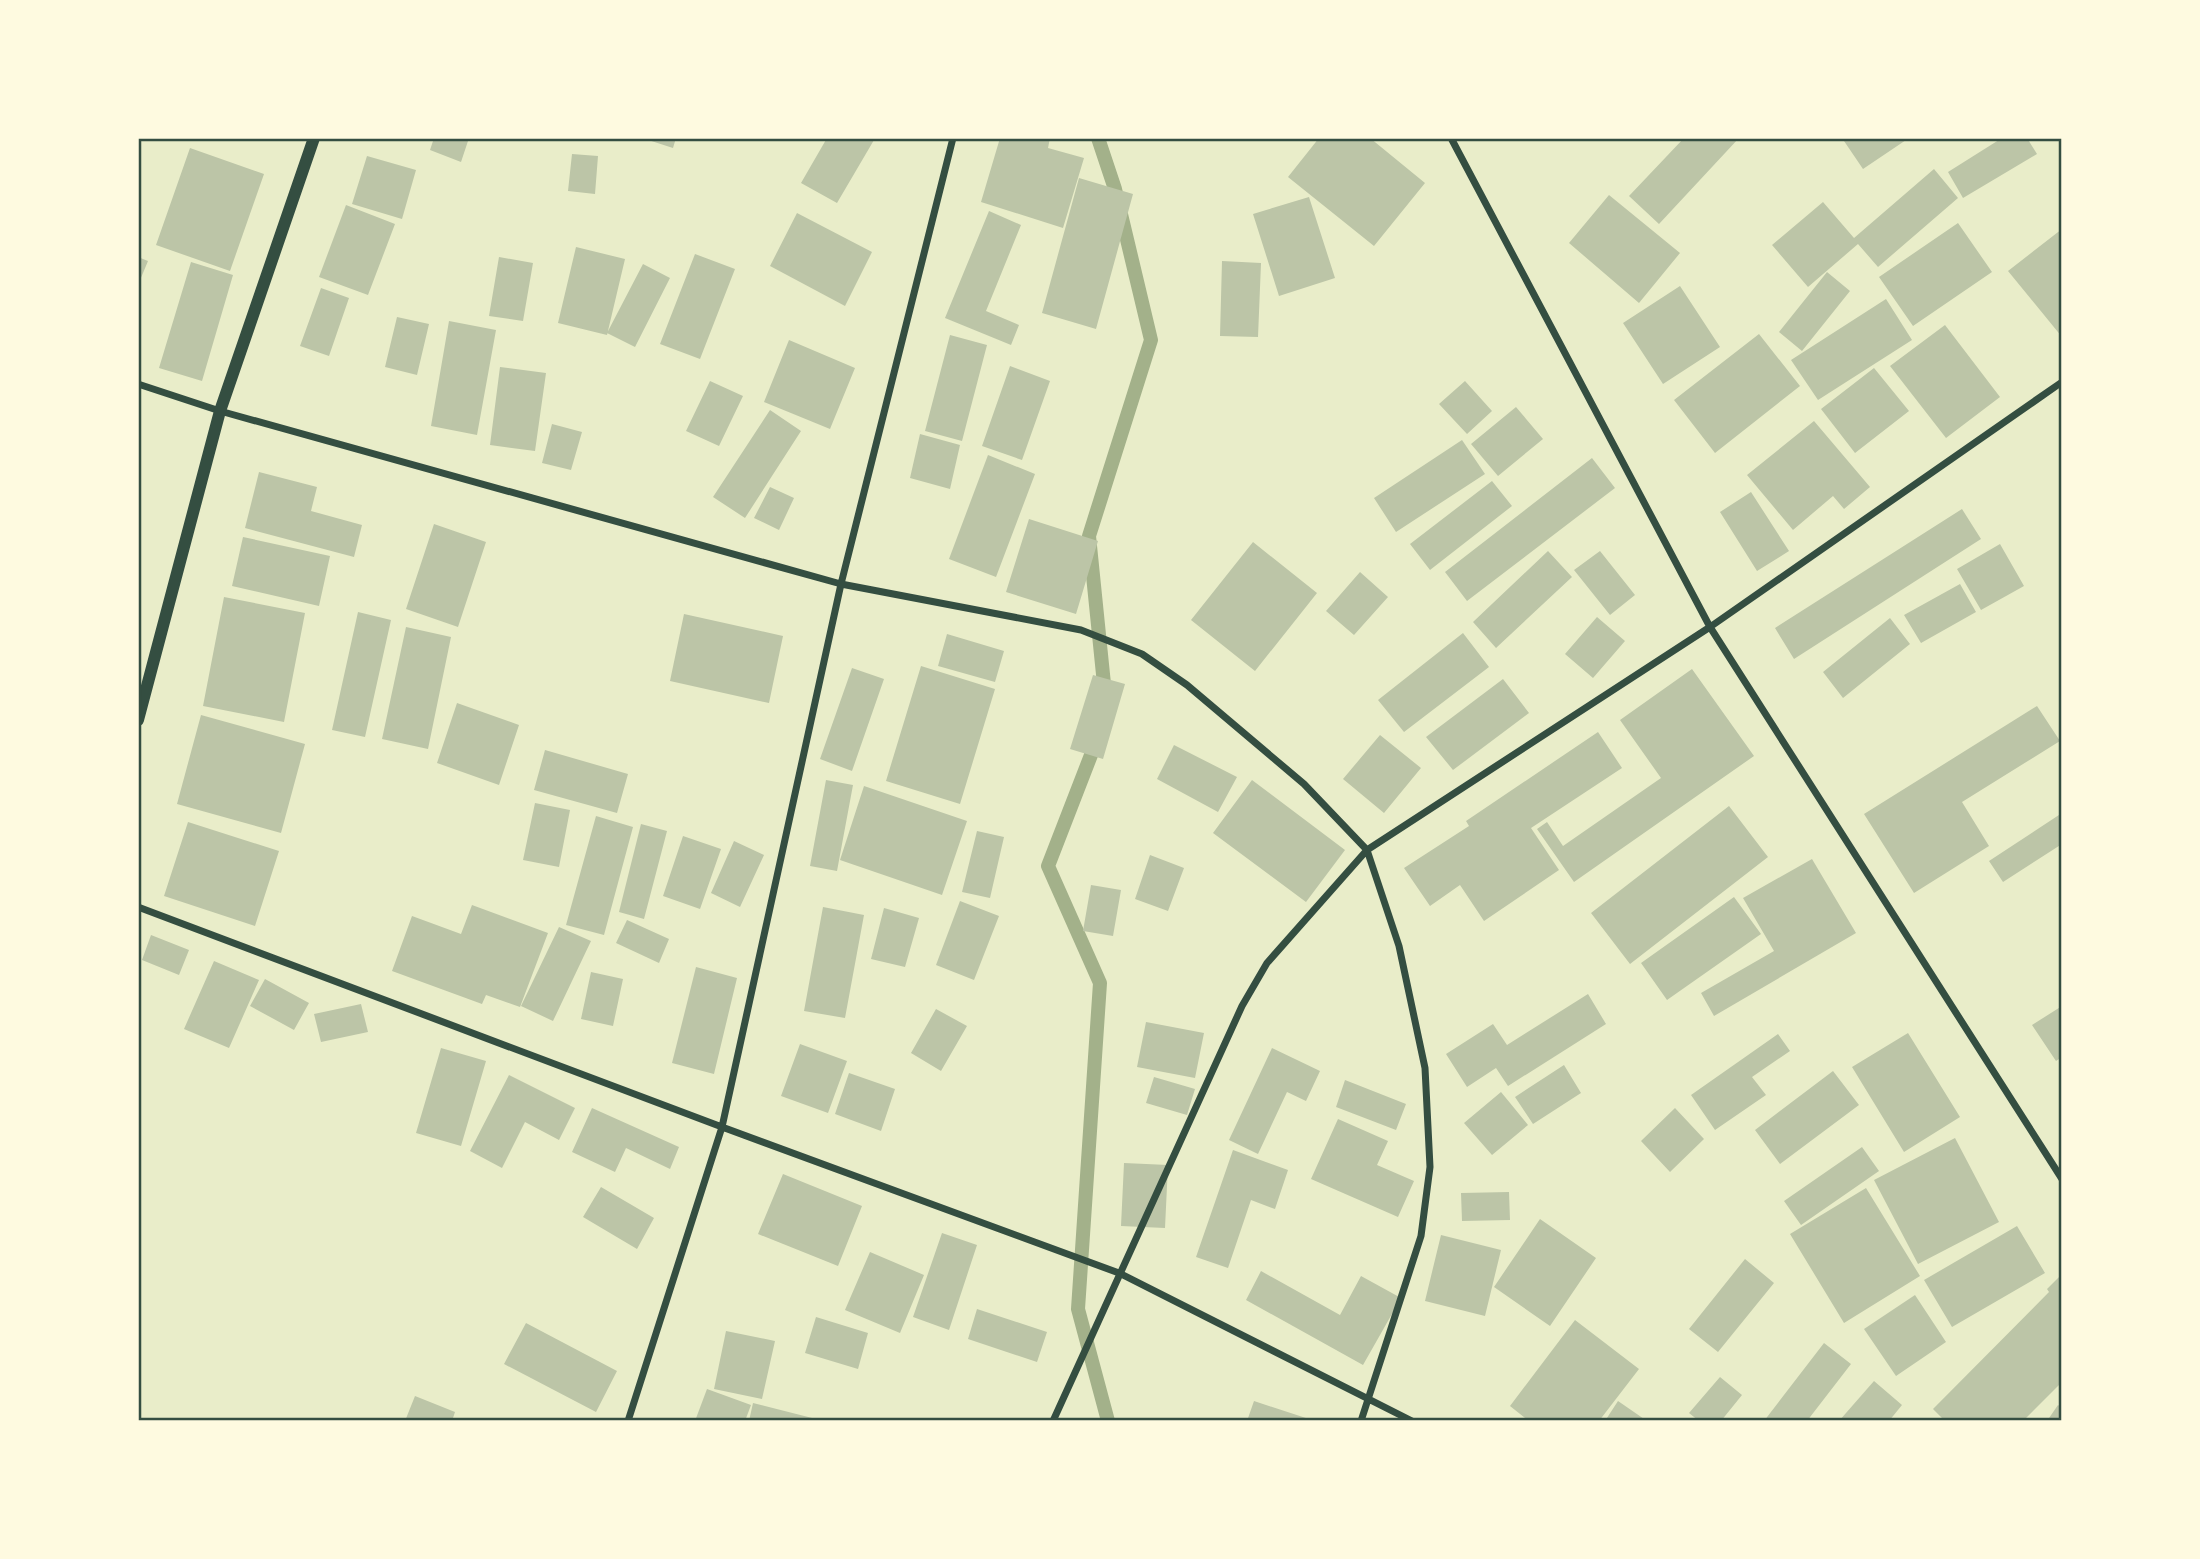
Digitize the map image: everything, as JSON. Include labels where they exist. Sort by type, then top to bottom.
[{"type":"street","points":[[138,720],[220,411],[314,138]]},
{"type":"street","points":[[628,1421],[722,1127],[841,584],[953,138]]},
{"type":"street","points":[[1451,138],[1710,627],[2062,1179]]},
{"type":"street","points":[[1053,1421],[1249,995],[1267,963],[1367,850],[1710,627],[2062,383]]},
{"type":"street","points":[[138,384],[220,411],[841,584],[1081,630],[1142,654],[1187,685],[1304,783],[1367,850],[1399,946],[1425,1068],[1430,1167],[1421,1236],[1361,1421]]},
{"type":"street","points":[[138,907],[1119,1273],[1412,1421]]},
{"type":"building","points":[[434,138],[469,138],[461,162],[430,150]]},
{"type":"building","points":[[642,138],[676,138],[673,148]]},
{"type":"building","points":[[827,138],[874,140],[837,203],[801,183]]},
{"type":"building","points":[[1000,138],[1050,138],[1048,148],[1084,158],[1063,228],[981,202]]},
{"type":"building","points":[[1319,138],[1370,138],[1425,183],[1374,246],[1288,177]]},
{"type":"building","points":[[1684,138],[1739,138],[1659,224],[1629,196]]},
{"type":"building","points":[[1848,138],[1909,138],[1863,169],[1844,141]]},
{"type":"building","points":[[2002,138],[2027,138],[2037,154],[1963,198],[1948,172]]},
{"type":"building","points":[[190,148],[264,174],[230,271],[156,245]]},
{"type":"building","points":[[572,154],[598,156],[595,194],[568,191]]},
{"type":"building","points":[[367,156],[416,170],[402,219],[352,204]]},
{"type":"building","points":[[1934,169],[1958,198],[1878,267],[1858,244],[1808,287],[1772,245],[1823,202],[1854,238]]},
{"type":"building","points":[[1079,178],[1133,194],[1096,329],[1042,313]]},
{"type":"building","points":[[1609,195],[1680,253],[1639,303],[1569,243]]},
{"type":"building","points":[[1309,197],[1335,278],[1279,296],[1253,214]]},
{"type":"building","points":[[346,205],[395,224],[368,295],[319,277]]},
{"type":"building","points":[[989,211],[1021,225],[986,311],[1019,325],[1011,345],[945,318]]},
{"type":"building","points":[[797,213],[872,252],[845,306],[770,266]]},
{"type":"building","points":[[1958,223],[1992,272],[1913,326],[1879,277]]},
{"type":"building","points":[[2062,229],[2062,337],[2008,271]]},
{"type":"building","points":[[576,247],[625,259],[607,335],[558,323]]},
{"type":"building","points":[[695,254],[735,269],[700,359],[660,344]]},
{"type":"building","points":[[138,257],[148,261],[138,285]]},
{"type":"building","points":[[499,257],[533,263],[523,321],[489,316]]},
{"type":"building","points":[[1222,261],[1261,263],[1258,337],[1220,336]]},
{"type":"building","points":[[191,262],[233,275],[202,381],[159,368]]},
{"type":"building","points":[[643,264],[670,278],[635,347],[607,333]]},
{"type":"building","points":[[1827,272],[1850,291],[1802,351],[1779,332]]},
{"type":"building","points":[[1680,286],[1720,347],[1663,384],[1623,323]]},
{"type":"building","points":[[321,288],[349,298],[329,356],[300,346]]},
{"type":"building","points":[[1886,299],[1912,340],[1818,400],[1791,360]]},
{"type":"building","points":[[397,317],[429,324],[417,375],[385,367]]},
{"type":"building","points":[[449,321],[496,330],[477,435],[431,426]]},
{"type":"building","points":[[1945,325],[2000,397],[1946,438],[1890,366]]},
{"type":"building","points":[[1759,334],[1800,386],[1715,453],[1674,400]]},
{"type":"building","points":[[950,335],[987,345],[962,441],[925,431]]},
{"type":"building","points":[[789,340],[855,368],[830,429],[764,402]]},
{"type":"building","points":[[1010,366],[1050,381],[1022,460],[982,446]]},
{"type":"building","points":[[500,367],[546,373],[535,451],[490,445]]},
{"type":"building","points":[[1874,368],[1909,411],[1855,453],[1821,409]]},
{"type":"building","points":[[710,381],[743,396],[719,446],[686,431]]},
{"type":"building","points":[[1465,381],[1492,411],[1467,434],[1439,404]]},
{"type":"building","points":[[1516,407],[1543,439],[1498,476],[1471,444]]},
{"type":"building","points":[[770,410],[801,431],[745,518],[713,497]]},
{"type":"building","points":[[1814,421],[1870,487],[1844,509],[1833,496],[1793,530],[1747,475]]},
{"type":"building","points":[[552,424],[582,432],[571,470],[542,463]]},
{"type":"building","points":[[920,434],[960,445],[950,489],[910,478]]},
{"type":"building","points":[[1462,440],[1485,474],[1396,532],[1374,498]]},
{"type":"building","points":[[988,455],[1035,474],[996,577],[949,559]]},
{"type":"building","points":[[1592,458],[1615,488],[1467,601],[1445,572]]},
{"type":"building","points":[[259,472],[317,487],[311,511],[362,525],[354,557],[245,528]]},
{"type":"building","points":[[1492,481],[1512,506],[1430,570],[1410,544]]},
{"type":"building","points":[[770,487],[794,498],[779,530],[754,518]]},
{"type":"building","points":[[1751,492],[1789,551],[1757,571],[1720,512]]},
{"type":"building","points":[[1962,509],[1981,539],[1794,659],[1775,628]]},
{"type":"building","points":[[1029,519],[1098,541],[1076,614],[1006,592]]},
{"type":"building","points":[[434,524],[486,542],[458,627],[406,609]]},
{"type":"building","points":[[243,537],[330,556],[319,606],[232,586]]},
{"type":"building","points":[[1253,542],[1317,593],[1255,671],[1191,620]]},
{"type":"building","points":[[2000,544],[2024,586],[1981,610],[1957,569]]},
{"type":"building","points":[[1548,551],[1572,577],[1496,648],[1473,622]]},
{"type":"building","points":[[1600,551],[1635,595],[1610,615],[1574,570]]},
{"type":"building","points":[[1360,572],[1388,597],[1354,635],[1326,611]]},
{"type":"building","points":[[1960,584],[1976,612],[1921,643],[1904,615]]},
{"type":"building","points":[[224,597],[305,613],[284,722],[203,706]]},
{"type":"building","points":[[358,612],[391,620],[365,737],[332,730]]},
{"type":"building","points":[[684,614],[783,636],[769,703],[670,681]]},
{"type":"building","points":[[1597,617],[1625,641],[1593,678],[1565,654]]},
{"type":"building","points":[[1890,618],[1910,644],[1843,698],[1823,672]]},
{"type":"building","points":[[406,627],[451,637],[428,749],[382,739]]},
{"type":"building","points":[[1463,633],[1489,667],[1404,732],[1378,700]]},
{"type":"building","points":[[947,634],[1004,651],[995,682],[938,666]]},
{"type":"building","points":[[921,666],[995,689],[960,804],[886,781]]},
{"type":"building","points":[[852,668],[884,679],[852,771],[820,759]]},
{"type":"building","points":[[1692,669],[1754,756],[1574,882],[1537,829],[1547,822],[1563,846],[1661,778],[1620,720]]},
{"type":"building","points":[[1093,675],[1125,684],[1103,759],[1070,749]]},
{"type":"building","points":[[1503,679],[1529,713],[1453,770],[1426,737]]},
{"type":"building","points":[[457,703],[519,725],[499,785],[437,763]]},
{"type":"building","points":[[2037,706],[2060,741],[1962,802],[1989,846],[1914,893],[1864,814]]},
{"type":"building","points":[[201,715],[305,744],[281,833],[177,804]]},
{"type":"building","points":[[1598,732],[1622,768],[1531,828],[1559,870],[1484,921],[1460,885],[1430,906],[1404,868],[1469,826],[1466,821]]},
{"type":"building","points":[[1380,735],[1421,768],[1384,813],[1343,779]]},
{"type":"building","points":[[1174,745],[1237,777],[1218,812],[1157,779]]},
{"type":"building","points":[[545,750],[628,774],[617,813],[534,790]]},
{"type":"building","points":[[826,780],[853,785],[837,871],[810,866]]},
{"type":"building","points":[[1252,780],[1345,850],[1306,902],[1213,833]]},
{"type":"building","points":[[864,786],[967,821],[942,895],[840,860]]},
{"type":"building","points":[[535,803],[570,810],[559,867],[523,860]]},
{"type":"building","points":[[1729,806],[1768,857],[1630,964],[1591,913]]},
{"type":"building","points":[[2062,813],[2062,844],[2003,882],[1989,861]]},
{"type":"building","points":[[596,816],[633,827],[604,935],[566,925]]},
{"type":"building","points":[[188,822],[279,851],[255,926],[164,896]]},
{"type":"building","points":[[641,824],[667,831],[644,919],[619,912]]},
{"type":"building","points":[[977,831],[1004,837],[990,898],[962,892]]},
{"type":"building","points":[[683,836],[721,849],[700,909],[663,896]]},
{"type":"building","points":[[734,841],[764,855],[740,907],[711,893]]},
{"type":"building","points":[[1150,855],[1184,868],[1168,911],[1135,899]]},
{"type":"building","points":[[1812,859],[1856,933],[1714,1016],[1701,993],[1774,951],[1743,898]]},
{"type":"building","points":[[1091,885],[1121,890],[1113,936],[1083,931]]},
{"type":"building","points":[[1734,897],[1761,934],[1667,1000],[1641,963]]},
{"type":"building","points":[[960,901],[999,916],[974,980],[936,965]]},
{"type":"building","points":[[472,905],[548,933],[520,1007],[486,995],[482,1004],[392,971],[412,916],[461,934]]},
{"type":"building","points":[[823,907],[864,915],[845,1018],[804,1011]]},
{"type":"building","points":[[884,908],[919,918],[905,967],[871,959]]},
{"type":"building","points":[[627,920],[669,939],[659,963],[616,943]]},
{"type":"building","points":[[559,927],[591,941],[553,1021],[521,1006]]},
{"type":"building","points":[[151,935],[189,950],[179,975],[142,960]]},
{"type":"building","points":[[214,961],[259,980],[229,1048],[184,1029]]},
{"type":"building","points":[[696,967],[737,978],[714,1074],[672,1063]]},
{"type":"building","points":[[591,972],[623,979],[613,1026],[581,1019]]},
{"type":"building","points":[[265,979],[309,1003],[294,1030],[250,1006]]},
{"type":"building","points":[[1588,994],[1606,1024],[1508,1086],[1496,1068],[1467,1087],[1446,1054],[1493,1024],[1507,1045]]},
{"type":"building","points":[[361,1004],[368,1032],[321,1042],[314,1014]]},
{"type":"building","points":[[2062,1006],[2062,1057],[2056,1061],[2032,1025]]},
{"type":"building","points":[[936,1009],[967,1026],[941,1071],[911,1053]]},
{"type":"building","points":[[1146,1022],[1204,1033],[1195,1078],[1137,1067]]},
{"type":"building","points":[[1908,1033],[1960,1117],[1904,1152],[1852,1067]]},
{"type":"building","points":[[1778,1034],[1790,1051],[1752,1077],[1766,1095],[1715,1130],[1691,1095]]},
{"type":"building","points":[[800,1044],[847,1061],[828,1113],[781,1096]]},
{"type":"building","points":[[441,1048],[486,1061],[461,1146],[416,1133]]},
{"type":"building","points":[[1272,1048],[1320,1071],[1306,1101],[1287,1092],[1258,1154],[1229,1140]]},
{"type":"building","points":[[1564,1065],[1581,1093],[1533,1124],[1515,1097]]},
{"type":"building","points":[[1833,1071],[1859,1105],[1780,1164],[1755,1130]]},
{"type":"building","points":[[849,1073],[895,1089],[881,1131],[835,1114]]},
{"type":"building","points":[[509,1075],[575,1108],[559,1140],[525,1122],[502,1168],[470,1151]]},
{"type":"building","points":[[1154,1077],[1195,1089],[1187,1115],[1146,1103]]},
{"type":"building","points":[[1345,1080],[1406,1104],[1396,1130],[1336,1107]]},
{"type":"building","points":[[1501,1092],[1528,1125],[1492,1155],[1464,1123]]},
{"type":"building","points":[[592,1108],[679,1147],[670,1169],[626,1148],[615,1172],[572,1152]]},
{"type":"building","points":[[1675,1108],[1704,1139],[1670,1172],[1641,1141]]},
{"type":"building","points":[[1338,1119],[1388,1141],[1377,1165],[1414,1181],[1398,1217],[1311,1179]]},
{"type":"building","points":[[1955,1138],[1999,1222],[1918,1264],[1874,1180]]},
{"type":"building","points":[[1862,1147],[1879,1171],[1801,1225],[1784,1201]]},
{"type":"building","points":[[1233,1150],[1288,1170],[1275,1209],[1251,1200],[1228,1268],[1196,1257]]},
{"type":"building","points":[[1124,1163],[1168,1165],[1165,1228],[1121,1226]]},
{"type":"building","points":[[783,1174],[862,1206],[838,1266],[758,1234]]},
{"type":"building","points":[[601,1187],[654,1218],[637,1249],[583,1217]]},
{"type":"building","points":[[1866,1188],[1920,1276],[1844,1323],[1790,1234]]},
{"type":"building","points":[[1509,1192],[1510,1220],[1462,1221],[1461,1193]]},
{"type":"building","points":[[1540,1219],[1596,1258],[1550,1326],[1494,1287]]},
{"type":"building","points":[[2017,1226],[2045,1273],[1952,1327],[1924,1280]]},
{"type":"building","points":[[942,1233],[977,1245],[949,1330],[913,1317]]},
{"type":"building","points":[[1441,1235],[1501,1250],[1485,1316],[1425,1301]]},
{"type":"building","points":[[870,1252],[924,1275],[900,1333],[845,1310]]},
{"type":"building","points":[[1745,1259],[1774,1283],[1718,1352],[1689,1329]]},
{"type":"building","points":[[1261,1271],[1340,1315],[1361,1276],[1401,1298],[1363,1365],[1246,1300]]},
{"type":"building","points":[[2062,1274],[2062,1382],[2023,1421],[1945,1421],[1933,1409],[2049,1292],[2047,1289]]},
{"type":"building","points":[[1915,1295],[1946,1342],[1896,1376],[1864,1329]]},
{"type":"building","points":[[977,1309],[1047,1332],[1037,1362],[968,1339]]},
{"type":"building","points":[[816,1317],[868,1333],[858,1369],[805,1353]]},
{"type":"building","points":[[1575,1320],[1639,1369],[1599,1421],[1529,1421],[1510,1406]]},
{"type":"building","points":[[526,1323],[617,1371],[596,1412],[504,1364]]},
{"type":"building","points":[[726,1331],[775,1341],[762,1399],[714,1389]]},
{"type":"building","points":[[1824,1343],[1851,1364],[1807,1421],[1764,1421]]},
{"type":"building","points":[[1720,1377],[1742,1395],[1721,1421],[1699,1421],[1689,1413]]},
{"type":"building","points":[[1874,1381],[1902,1405],[1889,1421],[1839,1421]]},
{"type":"building","points":[[707,1389],[751,1405],[745,1421],[695,1421]]},
{"type":"building","points":[[415,1396],[455,1412],[452,1421],[405,1421]]},
{"type":"building","points":[[1254,1401],[1312,1420],[1247,1421]]},
{"type":"building","points":[[1618,1401],[1647,1421],[1605,1421]]},
{"type":"building","points":[[753,1403],[820,1420],[820,1421],[749,1421]]},
{"type":"building","points":[[2058,1405],[2062,1408],[2062,1421],[2047,1421]]},
{"type":"waterway","points":[[1098,138],[1115,189],[1151,340],[1089,536],[1105,694]]},
{"type":"waterway","points":[[1098,737],[1048,866],[1100,983],[1078,1309],[1108,1421]]}]
